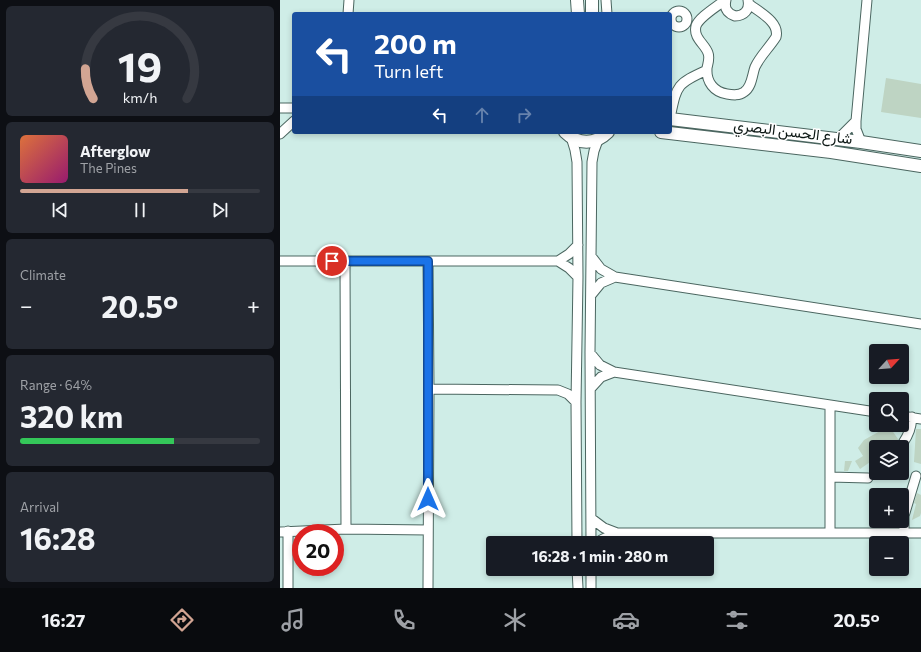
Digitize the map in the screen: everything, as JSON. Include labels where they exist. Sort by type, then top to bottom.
[{"type":"main road","points":[[577,0],[578,12]]},
{"type":"main road","points":[[592,0],[592,12]]},
{"type":"main road","name":"شارع الحسن البصري","points":[[672,119],[862,142],[921,151]]},
{"type":"main road","name":"شارع الحسن البصري","points":[[672,133],[838,153],[921,166]]},
{"type":"main road","points":[[568,135],[584,142],[603,136]]},
{"type":"street","points":[[348,12],[349,0]]},
{"type":"street","points":[[606,0],[606,12]]},
{"type":"street","points":[[726,0],[726,8],[728,12],[735,16],[743,15],[748,8],[748,2]]},
{"type":"street","points":[[726,0],[701,19],[697,25],[696,31],[697,37],[708,52],[709,57],[707,70],[709,81],[716,90],[738,95],[747,90],[757,63],[776,37],[777,33],[774,24],[748,2]]},
{"type":"street","points":[[862,142],[856,129],[856,121],[867,0]]},
{"type":"street","points":[[687,17],[694,15],[701,19]]},
{"type":"street","points":[[672,110],[679,87],[685,80],[707,70]]},
{"type":"street","points":[[280,108],[292,108]]},
{"type":"street","points":[[280,121],[292,121]]},
{"type":"street","points":[[838,140],[856,121]]},
{"type":"street","points":[[280,134],[292,123]]},
{"type":"street","points":[[568,135],[575,150],[577,162],[577,536]]},
{"type":"street","points":[[591,536],[590,353],[592,294],[592,156],[603,136]]},
{"type":"street","points":[[280,261],[558,261],[569,254],[578,245]]},
{"type":"street","points":[[591,256],[601,269],[615,277],[921,324]]},
{"type":"street","points":[[345,261],[346,529]]},
{"type":"street","points":[[428,261],[428,588]]},
{"type":"street","points":[[558,261],[569,268],[578,277]]},
{"type":"street","points":[[592,294],[601,283],[615,277]]},
{"type":"street","points":[[590,353],[600,365],[614,372],[869,411]]},
{"type":"street","points":[[591,388],[601,377],[614,372]]},
{"type":"street","points":[[558,390],[568,385],[576,378]]},
{"type":"street","points":[[429,389],[558,390],[568,394],[576,402]]},
{"type":"street","points":[[830,405],[830,532]]},
{"type":"street","points":[[905,440],[917,418]]},
{"type":"street","points":[[904,533],[903,520],[916,476]]},
{"type":"street","points":[[830,477],[868,478]]},
{"type":"street","points":[[592,519],[604,528],[618,533]]},
{"type":"street","points":[[288,588],[284,531],[346,529],[428,530]]},
{"type":"street","points":[[608,536],[618,533],[921,533]]},
{"type":"street","points":[[577,576],[578,588]]},
{"type":"street","points":[[591,576],[591,588]]},
{"type":"building","points":[[886,78],[921,84],[921,118],[881,112]]},
{"type":"building","points":[[916,429],[921,429],[921,464],[914,462]]},
{"type":"building","points":[[878,432],[893,432],[898,439],[869,440],[869,463],[860,469],[855,461],[863,456],[858,448],[864,440]]},
{"type":"building","points":[[845,461],[852,461],[848,471],[844,471]]},
{"type":"building","points":[[917,493],[921,495],[921,513],[920,516],[912,520],[916,504],[914,503]]},
{"type":"route","points":[[332,261],[428,261],[428,499]]}]
